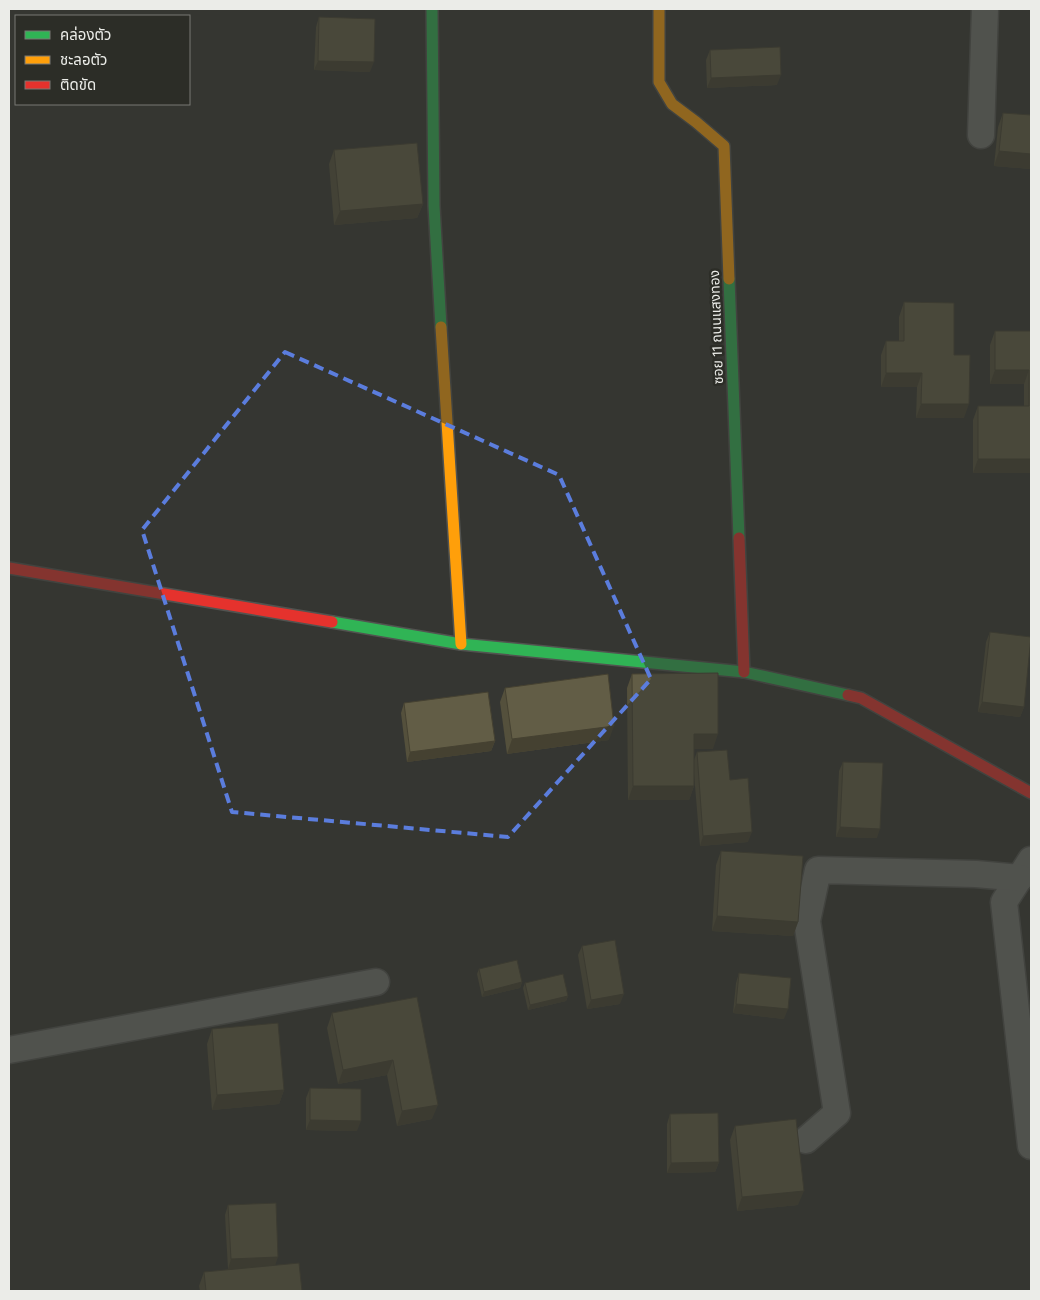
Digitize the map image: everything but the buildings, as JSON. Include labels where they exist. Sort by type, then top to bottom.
[{"type":"street","points":[[432,9],[434,206],[461,644]]},
{"type":"street","name":"ซอย 11 ถนนแสงทอง","points":[[659,9],[659,82],[672,104],[724,146],[744,672]]},
{"type":"street","points":[[981,135],[985,9]]},
{"type":"street","points":[[9,568],[461,644],[744,672],[861,698],[1031,793]]},
{"type":"street","points":[[806,1140],[837,1113],[807,920],[818,870],[976,874],[1026,869]]},
{"type":"street","points":[[1026,869],[1004,902],[1031,1146]]},
{"type":"street","points":[[9,1050],[376,982]]},
{"type":"highlighted area","points":[[285,352],[559,475],[651,679],[508,837],[232,812],[142,530]]},
{"type":"traffic: fast","points":[[432,9],[434,206],[441,327]]},
{"type":"traffic: fast","points":[[729,279],[739,538]]},
{"type":"traffic: fast","points":[[332,622],[461,644],[744,672],[848,695]]},
{"type":"traffic: slow","points":[[659,9],[659,82],[672,104],[724,146],[729,279]]},
{"type":"traffic: slow","points":[[441,327],[461,644]]},
{"type":"traffic: jam","points":[[739,538],[744,672]]},
{"type":"traffic: jam","points":[[9,568],[332,622]]},
{"type":"traffic: jam","points":[[848,695],[861,698],[1031,793]]}]
